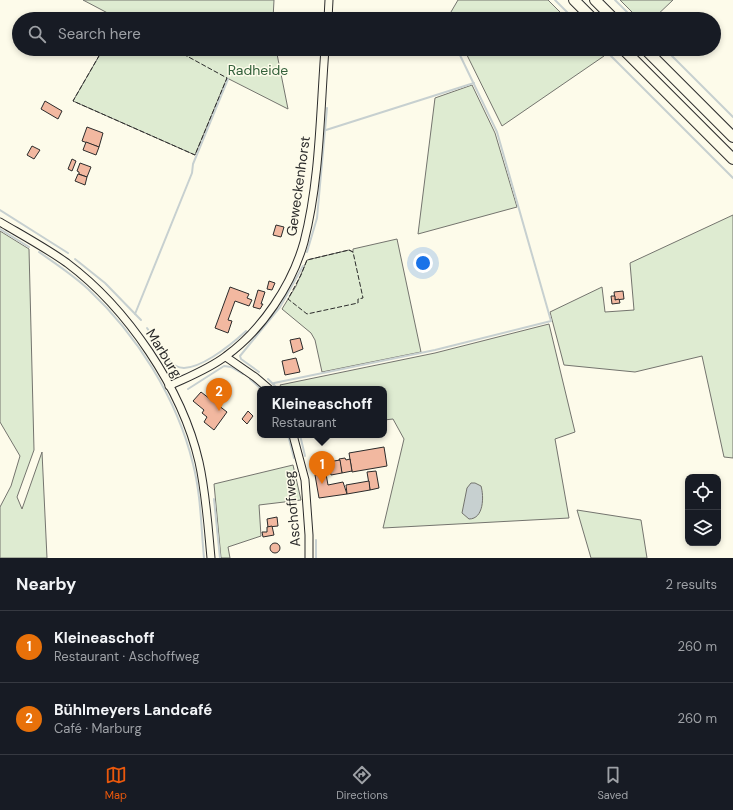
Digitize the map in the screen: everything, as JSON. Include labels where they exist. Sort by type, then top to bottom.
[{"type":"highway","points":[[574,0],[586,12]]},
{"type":"highway","points":[[595,0],[607,12]]},
{"type":"highway","points":[[630,56],[733,159]]},
{"type":"highway","points":[[652,56],[733,137]]},
{"type":"street","points":[[328,12],[329,0]]},
{"type":"street","name":"Geweckenhorst","points":[[169,386],[226,357],[259,325],[277,300],[291,274],[303,244],[310,213],[315,178],[324,56]]},
{"type":"street","name":"Marburg","points":[[0,222],[67,263],[111,303],[150,354],[169,386],[188,426],[199,461],[206,500],[211,558]]},
{"type":"street","points":[[226,357],[256,376],[266,386]]},
{"type":"street","name":"Aschoffweg","points":[[294,438],[305,480],[310,535],[309,558]]},
{"type":"green space","points":[[83,0],[274,0],[273,12],[106,12]]},
{"type":"green space","points":[[458,0],[548,0],[560,12],[451,12]]},
{"type":"green space","points":[[620,0],[673,0],[660,12],[632,12]]},
{"type":"green space","name":"Radheide","points":[[99,56],[277,56],[288,109],[227,78],[195,155],[73,101]]},
{"type":"green space","points":[[467,56],[604,56],[502,126]]},
{"type":"green space","points":[[472,85],[495,133],[517,207],[418,234],[435,98]]},
{"type":"green space","points":[[733,215],[733,458],[724,457],[702,356],[635,372],[564,365],[550,312],[602,287],[605,312],[634,310],[630,263]]},
{"type":"green space","points":[[0,231],[29,249],[34,450],[17,497],[22,509],[42,452],[47,558],[0,558],[0,507],[11,486],[20,456],[0,422]]},
{"type":"green space","points":[[397,239],[421,352],[322,372],[315,340],[311,333],[282,309],[296,286],[307,260],[349,250],[353,252],[353,249]]},
{"type":"green space","points":[[549,324],[575,432],[555,439],[569,518],[383,528],[404,439],[393,419],[387,420],[387,386],[280,385],[435,353]]},
{"type":"green space","points":[[293,465],[301,500],[259,505],[261,536],[228,547],[230,558],[221,558],[214,484]]},
{"type":"green space","points":[[577,510],[641,520],[647,558],[591,558]]},
{"type":"shaded area","points":[[471,483],[481,486],[482,506],[478,515],[469,519],[462,513],[467,488]]},
{"type":"building","points":[[45,101],[62,111],[58,119],[41,109]]},
{"type":"building","points":[[87,127],[103,133],[99,147],[82,141]]},
{"type":"building","points":[[86,142],[99,147],[96,155],[83,150]]},
{"type":"building","points":[[32,146],[40,150],[34,159],[27,155]]},
{"type":"building","points":[[72,159],[76,161],[72,171],[68,169]]},
{"type":"building","points":[[80,163],[91,167],[87,177],[79,174],[77,171]]},
{"type":"building","points":[[78,174],[87,177],[85,185],[75,181]]},
{"type":"building","points":[[276,225],[284,227],[281,237],[273,235]]},
{"type":"building","points":[[269,281],[275,283],[272,290],[267,289]]},
{"type":"building","points":[[230,287],[249,294],[247,298],[252,300],[249,306],[235,301],[228,320],[232,321],[228,333],[215,328]]},
{"type":"building","points":[[258,290],[265,292],[261,304],[263,304],[260,309],[253,307]]},
{"type":"building","points":[[623,291],[624,299],[615,300],[614,292]]},
{"type":"building","points":[[611,296],[615,296],[615,300],[619,299],[620,303],[612,304]]},
{"type":"building","points":[[300,338],[303,349],[293,353],[290,340]]},
{"type":"building","points":[[296,358],[300,372],[285,375],[282,361]]},
{"type":"building","points":[[201,392],[227,412],[214,430],[204,422],[207,417],[202,413],[204,410],[193,401]]},
{"type":"building","points":[[248,411],[253,416],[247,424],[242,419]]},
{"type":"building","points":[[384,447],[387,466],[352,472],[349,453]]},
{"type":"building","points":[[345,458],[346,460],[350,459],[352,471],[342,473],[339,459]]},
{"type":"building","points":[[340,460],[342,473],[331,475],[328,462]]},
{"type":"building","points":[[376,471],[379,488],[370,490],[367,472]]},
{"type":"building","points":[[326,474],[328,485],[343,482],[347,494],[319,498],[315,475]]},
{"type":"building","points":[[369,481],[370,490],[347,494],[346,485]]},
{"type":"building","points":[[277,517],[278,526],[268,527],[267,519]]},
{"type":"building","points":[[272,526],[274,535],[263,537],[262,532],[267,532],[267,527]]},
{"type":"building","points":[[275,543],[280,548],[275,553],[270,548]]},
{"type":"waterway","points":[[555,0],[567,12]]},
{"type":"waterway","points":[[615,0],[627,12]]},
{"type":"waterway","points":[[274,383],[435,350],[551,321],[497,132],[460,56]]},
{"type":"waterway","points":[[611,56],[733,178]]},
{"type":"waterway","points":[[672,56],[733,117]]},
{"type":"waterway","points":[[135,314],[192,173],[193,164],[228,79]]},
{"type":"waterway","points":[[326,130],[474,83]]},
{"type":"waterway","points":[[307,252],[317,218],[327,108]]},
{"type":"waterway","points":[[0,210],[68,253]]},
{"type":"waterway","points":[[0,229],[29,247]]},
{"type":"waterway","points":[[39,252],[76,279],[106,307],[139,347],[166,392],[186,439],[196,476],[204,558]]},
{"type":"waterway","points":[[75,259],[105,283],[141,320]]},
{"type":"waterway","points":[[259,372],[241,359],[240,356],[280,307],[303,266]]},
{"type":"waterway","points":[[147,328],[168,359],[176,366],[184,368],[193,366],[213,357],[246,331]]},
{"type":"waterway","points":[[188,389],[224,366],[231,367],[243,374]]},
{"type":"waterway","points":[[250,379],[258,386]]},
{"type":"waterway","points":[[268,379],[275,386]]},
{"type":"waterway","points":[[289,438],[294,458]]},
{"type":"waterway","points":[[301,438],[305,456]]},
{"type":"waterway","points":[[214,499],[220,558]]},
{"type":"waterway","points":[[316,540],[316,558]]},
{"type":"fence","points":[[99,56],[73,101],[195,155],[227,78],[187,56]]},
{"type":"fence","points":[[349,250],[353,252],[363,298],[358,299],[358,303],[307,314],[288,299],[307,260],[349,250]]},
{"type":"place","name":"Bühlmeyers Landcafé","points":[[219,411]]},
{"type":"place","name":"Kleineaschoff","points":[[322,484]]}]
